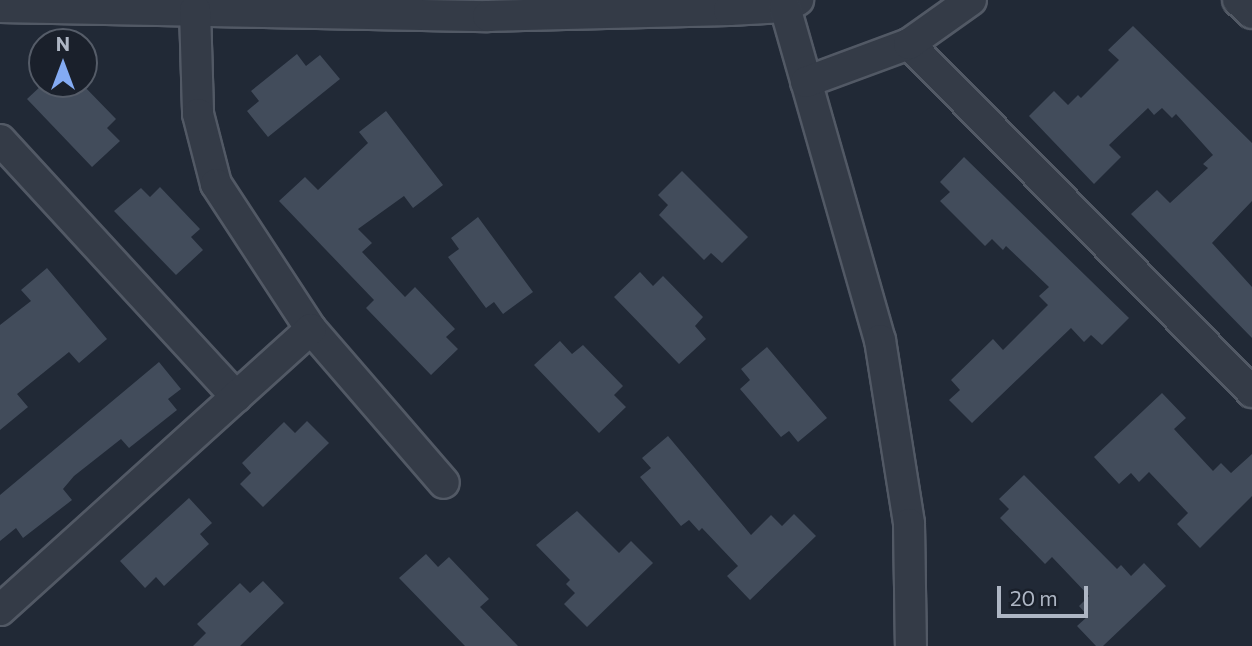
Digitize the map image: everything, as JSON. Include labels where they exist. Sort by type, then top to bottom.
[{"type":"street","points":[[806,82],[909,44],[971,0]]},
{"type":"street","points":[[1238,0],[1252,13]]},
{"type":"street","points":[[0,6],[195,10],[791,3],[806,82],[880,340],[909,524],[911,646]]},
{"type":"street","points":[[195,10],[198,114],[216,184],[310,329],[444,482]]},
{"type":"street","points":[[909,44],[1252,393]]},
{"type":"street","points":[[0,139],[236,397]]},
{"type":"street","points":[[0,610],[310,329]]},
{"type":"building","points":[[1133,26],[1252,143],[1252,201],[1212,243],[1252,287],[1252,338],[1131,214],[1157,190],[1170,203],[1208,168],[1203,164],[1213,155],[1176,114],[1172,118],[1162,108],[1154,115],[1148,108],[1109,145],[1121,157],[1094,184],[1029,116],[1054,91],[1068,105],[1078,95],[1081,98],[1119,60],[1108,50]]},
{"type":"building","points":[[297,54],[306,66],[320,55],[340,79],[268,137],[247,111],[259,101],[251,91]]},
{"type":"building","points":[[96,98],[116,119],[107,128],[120,141],[92,167],[27,99]]},
{"type":"building","points":[[386,111],[443,185],[413,208],[404,196],[358,229],[372,243],[362,252],[405,297],[415,287],[455,329],[446,337],[458,349],[431,375],[366,308],[374,300],[279,201],[305,177],[318,190],[368,143],[359,132]]},
{"type":"building","points":[[964,157],[1129,318],[1102,345],[1091,335],[1084,342],[1071,328],[972,423],[949,400],[960,390],[951,380],[993,339],[1003,350],[1048,305],[1039,296],[1049,287],[1006,246],[1003,250],[992,239],[985,246],[940,201],[950,192],[940,182]]},
{"type":"building","points":[[682,171],[748,237],[722,263],[711,253],[704,260],[659,215],[668,205],[658,195]]},
{"type":"building","points":[[160,187],[200,229],[191,237],[203,250],[176,275],[114,211],[141,188],[150,197]]},
{"type":"building","points":[[478,217],[533,292],[503,314],[494,302],[486,308],[448,257],[459,249],[451,238]]},
{"type":"building","points":[[47,268],[107,339],[79,363],[69,352],[17,394],[28,407],[0,430],[0,325],[31,301],[21,290]]},
{"type":"building","points":[[640,272],[653,286],[663,276],[703,317],[695,326],[706,339],[679,364],[614,297]]},
{"type":"building","points":[[560,341],[572,354],[583,345],[623,386],[614,395],[626,407],[599,433],[534,365]]},
{"type":"building","points":[[767,347],[827,418],[798,442],[789,431],[781,437],[740,389],[750,380],[741,369]]},
{"type":"building","points":[[159,362],[181,389],[168,399],[177,410],[129,448],[121,439],[74,476],[63,489],[72,500],[23,538],[16,528],[0,541],[0,495]]},
{"type":"building","points":[[1162,393],[1186,418],[1174,429],[1213,471],[1221,463],[1231,473],[1252,454],[1252,496],[1200,548],[1177,524],[1188,513],[1149,472],[1139,482],[1131,473],[1119,484],[1094,457]]},
{"type":"building","points":[[307,421],[329,443],[263,507],[240,484],[251,473],[242,463],[284,422],[295,433]]},
{"type":"building","points":[[668,436],[751,535],[771,515],[782,526],[794,514],[816,536],[750,600],[727,576],[738,566],[702,528],[699,531],[689,520],[681,526],[640,477],[651,468],[642,458]]},
{"type":"building","points":[[1024,475],[1117,569],[1121,565],[1131,576],[1144,563],[1166,586],[1103,646],[1096,646],[1077,626],[1088,616],[1079,606],[1089,596],[1052,557],[1045,564],[1000,518],[1009,509],[999,499]]},
{"type":"building","points":[[189,498],[212,523],[200,534],[209,544],[164,586],[156,577],[145,588],[120,561]]},
{"type":"building","points":[[577,511],[619,553],[631,541],[653,563],[587,627],[564,604],[575,593],[566,584],[570,580],[536,545]]},
{"type":"building","points":[[426,554],[438,567],[449,557],[489,599],[480,607],[518,646],[465,646],[399,578]]},
{"type":"building","points":[[263,581],[284,603],[240,646],[193,646],[206,633],[197,624],[240,583],[250,593]]}]
